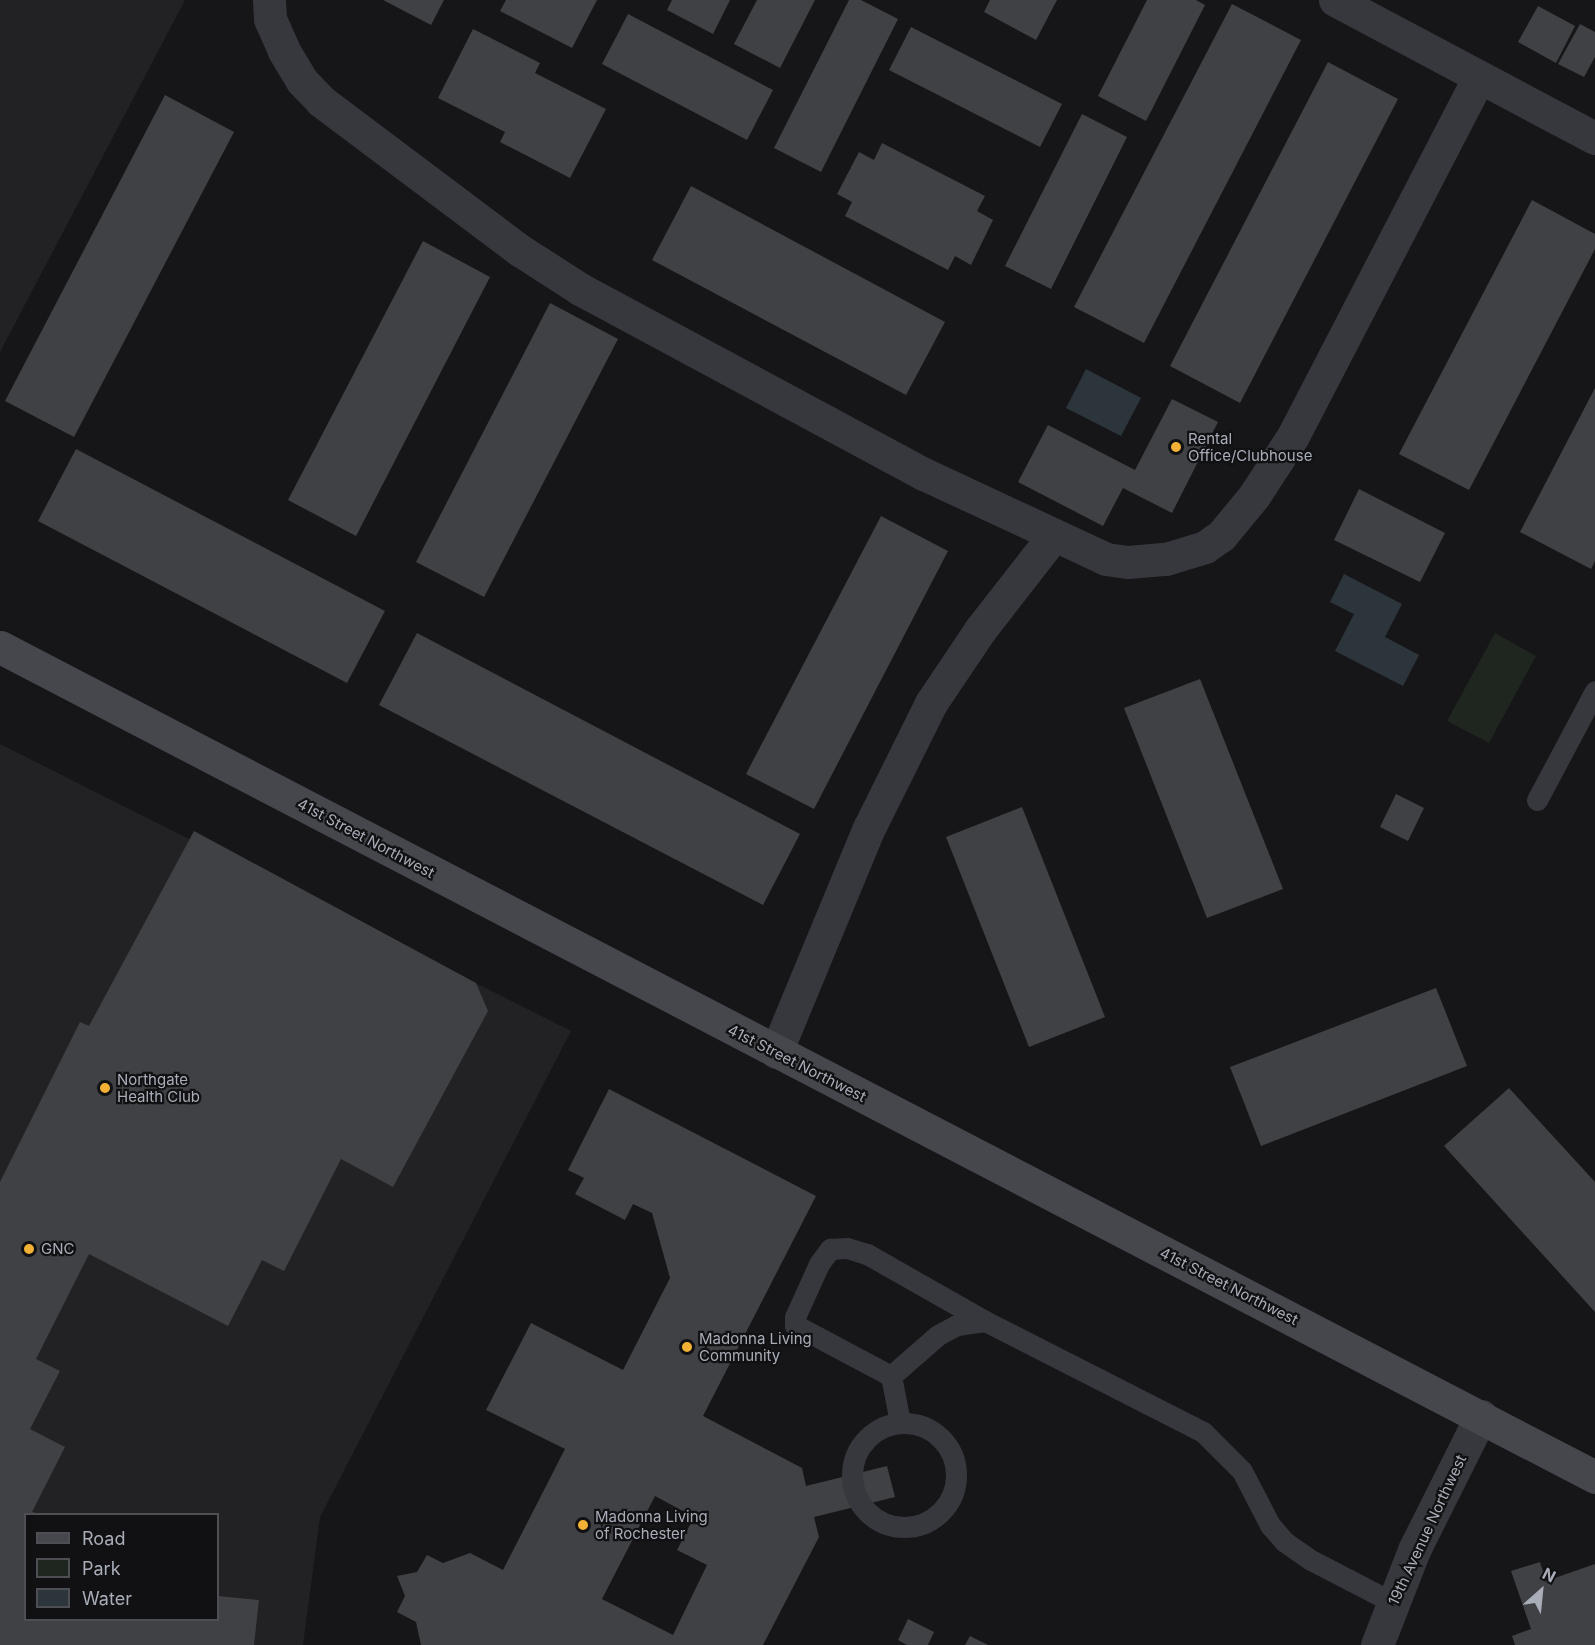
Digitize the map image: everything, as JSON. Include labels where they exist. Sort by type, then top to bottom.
[{"type":"main road","name":"41st Street Northwest","points":[[0,647],[1595,1477]]},
{"type":"street","points":[[269,0],[270,19],[284,51],[302,81],[321,101],[521,251],[580,289],[877,449],[1054,536],[1106,559],[1128,562],[1167,559],[1204,548],[1221,536],[1267,478],[1293,436],[1479,77]]},
{"type":"street","points":[[1335,0],[1595,138]]},
{"type":"street","points":[[776,1052],[869,828],[931,703],[980,630],[1054,536]]},
{"type":"street","name":"19th Avenue Northwest","points":[[1377,1645],[1392,1602],[1481,1416]]},
{"type":"lane","points":[[1537,800],[1595,691]]},
{"type":"lane","points":[[891,1376],[795,1325],[795,1317],[819,1264],[830,1249],[847,1248],[867,1254],[985,1321],[1203,1432],[1242,1471],[1270,1525],[1285,1542],[1309,1559],[1392,1602]]},
{"type":"lane","points":[[891,1376],[938,1335],[957,1324],[985,1321]]},
{"type":"lane","points":[[891,1376],[900,1422]]},
{"type":"lane","points":[[900,1422],[934,1432],[946,1444],[956,1474],[946,1506],[912,1527],[897,1527],[871,1516],[853,1489],[855,1455],[864,1441],[873,1432],[900,1422]]},
{"type":"shaded area","points":[[0,0],[185,0],[0,352]]},
{"type":"shaded area","points":[[0,744],[571,1031],[320,1517],[303,1645],[0,1645]]},
{"type":"green space","points":[[1495,633],[1536,656],[1489,743],[1447,721]]},
{"type":"water","points":[[1086,369],[1141,398],[1121,436],[1066,408]]},
{"type":"water","points":[[1344,574],[1402,604],[1385,637],[1419,655],[1403,686],[1335,651],[1354,614],[1330,602]]},
{"type":"building","points":[[383,0],[444,0],[431,25]]},
{"type":"building","points":[[506,0],[597,0],[572,48],[500,11]]},
{"type":"building","points":[[672,0],[730,0],[713,34],[667,10]]},
{"type":"building","points":[[757,0],[815,0],[780,68],[734,44]]},
{"type":"building","points":[[849,0],[861,0],[898,19],[821,172],[774,148]]},
{"type":"building","points":[[990,0],[1057,0],[1036,40],[984,12]]},
{"type":"building","points":[[1147,0],[1196,0],[1205,5],[1146,121],[1098,96]]},
{"type":"building","points":[[1232,4],[1301,40],[1144,343],[1074,307]]},
{"type":"building","points":[[1538,6],[1575,26],[1556,63],[1518,42]]},
{"type":"building","points":[[628,14],[773,90],[747,140],[602,64]]},
{"type":"building","points":[[1580,24],[1595,32],[1595,57],[1584,77],[1558,64]]},
{"type":"building","points":[[911,27],[1062,104],[1040,147],[889,70]]},
{"type":"building","points":[[473,29],[540,63],[535,73],[606,109],[570,178],[500,142],[505,132],[438,98]]},
{"type":"building","points":[[1328,62],[1398,99],[1240,403],[1170,366]]},
{"type":"building","points":[[165,95],[234,132],[74,437],[5,401]]},
{"type":"building","points":[[1082,114],[1127,137],[1051,289],[1005,266]]},
{"type":"building","points":[[882,143],[985,196],[977,211],[993,220],[971,265],[955,256],[948,270],[845,216],[852,202],[837,194],[859,152],[874,160]]},
{"type":"building","points":[[691,186],[945,322],[906,395],[652,260]]},
{"type":"building","points":[[1532,200],[1595,234],[1595,249],[1469,490],[1399,454]]},
{"type":"building","points":[[423,241],[490,277],[356,536],[288,500]]},
{"type":"building","points":[[550,303],[618,339],[484,597],[416,562]]},
{"type":"building","points":[[1595,388],[1595,561],[1591,569],[1520,532]]},
{"type":"building","name":"Rental Office/Clubhouse","points":[[1172,399],[1218,422],[1172,513],[1123,488],[1103,526],[1018,482],[1048,425],[1135,470]]},
{"type":"building","points":[[76,449],[385,611],[347,683],[38,521]]},
{"type":"building","points":[[1359,489],[1445,533],[1420,582],[1334,540]]},
{"type":"building","points":[[881,516],[948,551],[814,809],[746,774]]},
{"type":"building","points":[[417,633],[800,834],[763,905],[379,705]]},
{"type":"building","points":[[1200,679],[1283,889],[1207,918],[1124,708]]},
{"type":"building","points":[[1396,794],[1424,808],[1408,841],[1380,827]]},
{"type":"building","points":[[1022,807],[1105,1017],[1029,1047],[946,837]]},
{"type":"building","points":[[194,831],[476,983],[488,1011],[393,1187],[341,1159],[284,1271],[262,1260],[228,1326],[89,1254],[36,1359],[60,1371],[30,1429],[65,1447],[32,1512],[36,1513],[24,1513],[24,1621],[219,1621],[219,1596],[259,1600],[254,1645],[0,1645],[0,1182],[80,1022],[89,1026]]},
{"type":"building","points":[[1436,988],[1467,1066],[1261,1146],[1230,1067]]},
{"type":"building","points":[[1509,1088],[1595,1182],[1595,1312],[1444,1146]]},
{"type":"building","name":"Madonna Living Community","points":[[609,1089],[816,1196],[703,1416],[802,1468],[806,1486],[887,1466],[895,1497],[814,1517],[819,1537],[763,1645],[421,1645],[416,1622],[397,1612],[405,1596],[397,1576],[417,1572],[427,1555],[443,1563],[470,1553],[503,1570],[565,1449],[486,1410],[531,1323],[623,1370],[670,1278],[652,1213],[633,1204],[625,1220],[575,1194],[584,1178],[568,1170]],"holes":[[[655,1496],[694,1517],[677,1550],[707,1565],[673,1635],[602,1599]]]},
{"type":"building","points":[[1540,1562],[1546,1581],[1595,1564],[1595,1645],[1515,1645],[1512,1636],[1531,1629],[1511,1571]]},
{"type":"building","points":[[908,1619],[934,1632],[928,1645],[907,1645],[898,1640]]},
{"type":"building","points":[[970,1636],[988,1645],[965,1645]]},
{"type":"place","name":"Rental Office/Clubhouse","points":[[1176,447]]},
{"type":"place","name":"Northgate Health Club","points":[[105,1088]]},
{"type":"place","name":"GNC","points":[[29,1249]]},
{"type":"place","name":"Madonna Living Community","points":[[687,1347]]},
{"type":"place","name":"Madonna Living of Rochester","points":[[583,1525]]}]
